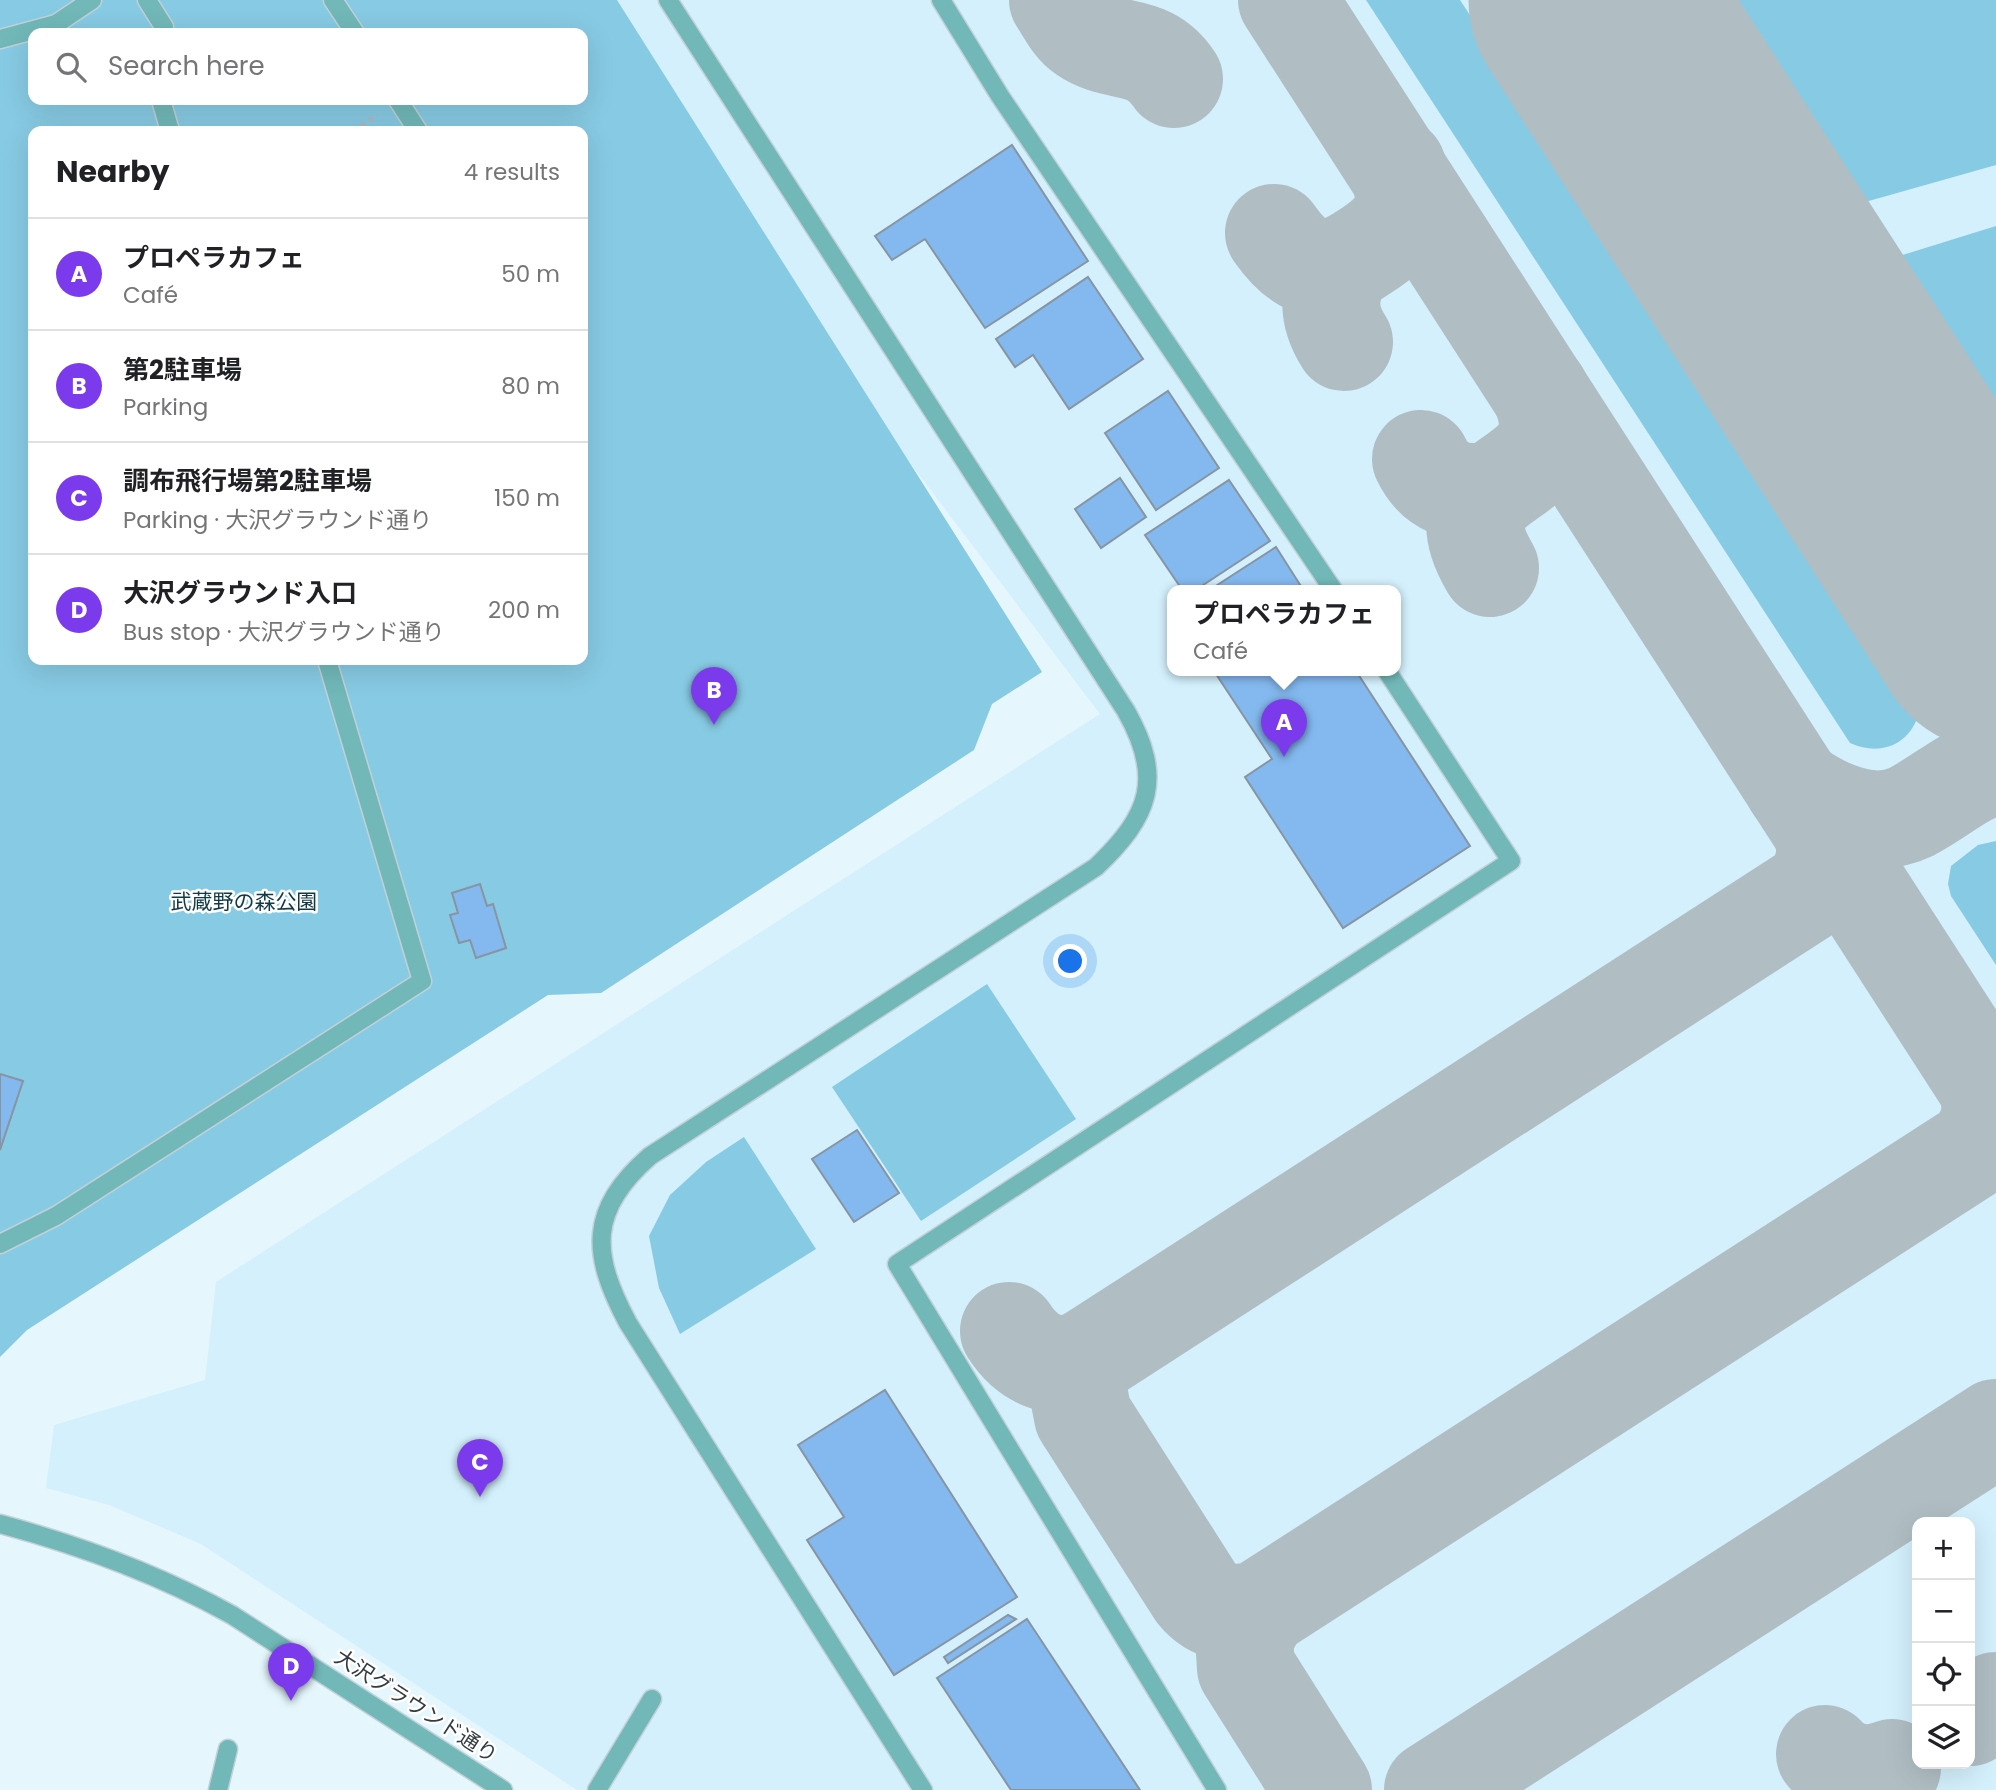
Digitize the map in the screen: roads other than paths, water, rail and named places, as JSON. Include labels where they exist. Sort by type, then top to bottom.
[{"type":"street","points":[[58,28],[92,0]]},
{"type":"street","points":[[146,0],[164,28]]},
{"type":"street","points":[[333,0],[352,28]]},
{"type":"street","points":[[668,0],[1126,711],[1145,750],[1149,774],[1149,788],[1137,820],[1128,836],[1097,867],[650,1156],[630,1174],[603,1219],[600,1234],[602,1266],[628,1323],[923,1790]]},
{"type":"street","points":[[941,0],[1000,96],[1330,585]]},
{"type":"street","points":[[0,39],[28,34]]},
{"type":"street","points":[[162,105],[169,126]]},
{"type":"street","points":[[401,105],[415,126]]},
{"type":"street","points":[[0,1244],[56,1216],[422,981],[328,665]]},
{"type":"street","points":[[1217,1790],[897,1264],[1511,861],[1390,676]]},
{"type":"street","name":"大沢グラウンド通り","points":[[0,1524],[70,1543],[151,1573],[193,1593],[232,1615],[503,1790]]},
{"type":"street","points":[[597,1790],[652,1699]]},
{"type":"street","points":[[218,1790],[228,1749]]},
{"type":"place","name":"第2駐車場","points":[[714,725]]},
{"type":"place","name":"プロペラカフェ","points":[[1284,757]]},
{"type":"place","name":"調布飛行場第2駐車場","points":[[480,1497]]},
{"type":"place","name":"大沢グラウンド入口","points":[[291,1701]]},
{"type":"park label","name":"武蔵野の森公園","points":[[244,902]]}]
